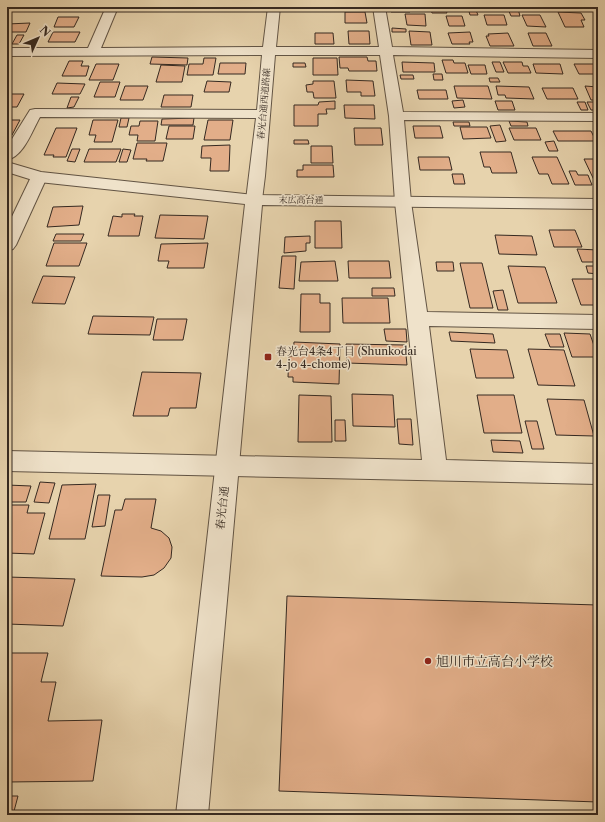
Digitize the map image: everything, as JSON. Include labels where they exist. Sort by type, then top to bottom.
[{"type":"street","points":[[93,51],[112,7]]},
{"type":"street","name":"春光台通西道路線","points":[[254,200],[259,166],[274,7]]},
{"type":"street","points":[[379,7],[396,116],[402,202],[418,319],[435,470]]},
{"type":"street","points":[[7,52],[386,51],[598,54]]},
{"type":"street","points":[[7,155],[14,149],[35,113],[263,114]]},
{"type":"street","points":[[396,116],[598,117]]},
{"type":"street","name":"末広高台通","points":[[7,167],[39,177],[254,200],[598,204]]},
{"type":"street","points":[[7,245],[39,177]]},
{"type":"street","name":"春光台通","points":[[192,815],[226,465],[254,200]]},
{"type":"street","points":[[418,319],[598,322]]},
{"type":"street","points":[[7,461],[598,474]]},
{"type":"building","points":[[212,7],[234,7],[234,11],[211,11]]},
{"type":"building","points":[[430,8],[445,8],[447,13],[432,13]]},
{"type":"building","points":[[468,8],[475,8],[478,15],[470,15]]},
{"type":"building","points":[[390,9],[409,9],[410,12],[391,12]]},
{"type":"building","points":[[508,9],[518,9],[520,16],[511,16]]},
{"type":"building","points":[[345,12],[365,12],[367,23],[345,23]]},
{"type":"building","points":[[558,12],[581,13],[585,20],[581,20],[584,27],[565,27]]},
{"type":"building","points":[[405,14],[425,14],[426,26],[407,25]]},
{"type":"building","points":[[484,15],[504,15],[507,25],[487,25]]},
{"type":"building","points":[[522,15],[540,15],[546,27],[527,26]]},
{"type":"building","points":[[446,16],[462,16],[465,26],[449,26]]},
{"type":"building","points":[[58,17],[79,17],[74,27],[54,27]]},
{"type":"building","points":[[30,23],[26,32],[7,32],[7,24]]},
{"type":"building","points":[[392,28],[406,29],[406,32],[392,32]]},
{"type":"building","points":[[348,31],[369,31],[370,44],[349,44]]},
{"type":"building","points":[[409,31],[430,32],[432,45],[411,45]]},
{"type":"building","points":[[53,32],[80,32],[75,42],[48,42]]},
{"type":"building","points":[[470,32],[473,42],[469,42],[470,44],[452,44],[448,33]]},
{"type":"building","points":[[315,33],[333,33],[334,44],[315,44]]},
{"type":"building","points":[[508,33],[514,46],[490,46],[486,36],[489,36],[488,34]]},
{"type":"building","points":[[528,33],[546,33],[552,46],[533,46]]},
{"type":"building","points":[[17,35],[24,35],[19,44],[12,44]]},
{"type":"building","points":[[152,57],[188,58],[187,65],[150,64]]},
{"type":"building","points":[[339,57],[367,57],[368,61],[376,61],[377,71],[349,71],[348,68],[340,68]]},
{"type":"building","points":[[204,58],[216,58],[213,75],[187,75],[189,64],[203,64]]},
{"type":"building","points":[[313,58],[337,58],[338,75],[313,75]]},
{"type":"building","points":[[442,60],[453,60],[454,63],[465,63],[468,73],[446,73]]},
{"type":"building","points":[[69,61],[83,61],[81,66],[89,66],[86,76],[62,76]]},
{"type":"building","points":[[402,62],[434,63],[435,72],[403,72]]},
{"type":"building","points":[[492,62],[500,62],[504,72],[496,72]]},
{"type":"building","points":[[503,62],[522,62],[523,66],[528,66],[531,73],[508,73]]},
{"type":"building","points":[[220,63],[246,63],[245,74],[218,74]]},
{"type":"building","points":[[293,63],[305,63],[306,67],[293,67]]},
{"type":"building","points":[[96,64],[119,64],[113,80],[89,80]]},
{"type":"building","points":[[533,64],[560,64],[563,74],[536,73]]},
{"type":"building","points":[[574,64],[598,64],[598,74],[579,74]]},
{"type":"building","points":[[161,65],[185,66],[182,82],[156,82]]},
{"type":"building","points":[[468,65],[485,65],[487,74],[471,74]]},
{"type":"building","points":[[433,74],[442,74],[443,80],[434,80]]},
{"type":"building","points":[[400,75],[413,75],[414,79],[401,79]]},
{"type":"building","points":[[489,78],[498,78],[500,82],[490,82]]},
{"type":"building","points":[[346,80],[373,81],[375,96],[361,96],[361,92],[347,92]]},
{"type":"building","points":[[207,81],[231,82],[229,92],[204,92]]},
{"type":"building","points":[[313,81],[334,81],[336,98],[314,98],[313,92],[307,92],[306,85],[313,84]]},
{"type":"building","points":[[100,82],[120,82],[115,97],[94,97]]},
{"type":"building","points":[[57,83],[85,84],[80,94],[52,94]]},
{"type":"building","points":[[125,86],[148,86],[143,100],[120,100]]},
{"type":"building","points":[[454,86],[488,86],[492,99],[457,98]]},
{"type":"building","points":[[496,86],[529,87],[534,99],[506,98],[505,95],[498,95]]},
{"type":"building","points":[[585,86],[598,87],[598,100],[591,100]]},
{"type":"building","points":[[542,88],[573,88],[578,99],[547,99]]},
{"type":"building","points":[[417,90],[446,90],[448,99],[419,99]]},
{"type":"building","points":[[7,94],[24,94],[17,107],[7,107]]},
{"type":"building","points":[[164,95],[193,95],[191,107],[161,107]]},
{"type":"building","points":[[71,97],[79,97],[74,107],[67,108]]},
{"type":"building","points":[[463,100],[465,107],[454,108],[452,101]]},
{"type":"building","points":[[335,101],[335,109],[326,109],[327,114],[318,114],[318,126],[294,126],[294,105],[318,105],[319,102]]},
{"type":"building","points":[[495,101],[512,101],[515,110],[498,110]]},
{"type":"building","points":[[577,102],[585,102],[588,110],[581,110]]},
{"type":"building","points":[[587,102],[596,102],[598,110],[591,110]]},
{"type":"building","points":[[344,105],[374,105],[375,119],[345,118]]},
{"type":"building","points":[[121,118],[129,118],[127,127],[119,127]]},
{"type":"building","points":[[194,118],[193,125],[161,125],[162,119]]},
{"type":"building","points":[[7,120],[20,120],[12,135],[7,135]]},
{"type":"building","points":[[93,120],[118,120],[112,142],[94,142],[96,135],[89,135]]},
{"type":"building","points":[[208,120],[233,120],[230,140],[204,140]]},
{"type":"building","points":[[140,121],[158,121],[155,141],[137,141],[138,135],[129,135],[131,126],[139,126]]},
{"type":"building","points":[[509,121],[527,122],[528,126],[511,126]]},
{"type":"building","points":[[453,122],[469,122],[470,126],[454,126]]},
{"type":"building","points":[[500,125],[506,141],[496,142],[490,126]]},
{"type":"building","points":[[169,126],[195,126],[193,139],[166,139]]},
{"type":"building","points":[[413,126],[440,126],[443,138],[415,138]]},
{"type":"building","points":[[460,127],[487,127],[491,138],[463,139]]},
{"type":"building","points":[[56,128],[77,128],[66,157],[44,155]]},
{"type":"building","points":[[354,128],[381,128],[383,145],[355,145]]},
{"type":"building","points":[[509,128],[536,128],[541,140],[514,140]]},
{"type":"building","points":[[553,131],[591,131],[596,141],[558,141]]},
{"type":"building","points":[[294,140],[308,140],[309,144],[294,144]]},
{"type":"building","points":[[554,141],[558,151],[549,151],[545,142]]},
{"type":"building","points":[[137,143],[167,143],[163,161],[133,159]]},
{"type":"building","points":[[230,145],[229,171],[210,171],[211,158],[201,158],[202,146]]},
{"type":"building","points":[[311,146],[332,146],[333,163],[311,163]]},
{"type":"building","points":[[72,149],[80,149],[75,162],[67,161]]},
{"type":"building","points":[[89,149],[121,149],[116,162],[84,162]]},
{"type":"building","points":[[123,149],[131,150],[127,162],[119,162]]},
{"type":"building","points":[[480,152],[511,152],[517,173],[492,173],[490,167],[484,167]]},
{"type":"building","points":[[418,157],[449,157],[452,170],[420,170]]},
{"type":"building","points":[[532,157],[557,157],[569,184],[552,184],[548,174],[539,174]]},
{"type":"building","points":[[584,159],[598,159],[598,180],[594,180]]},
{"type":"building","points":[[303,165],[333,165],[334,177],[297,177],[297,170],[303,170]]},
{"type":"building","points":[[569,171],[576,171],[578,175],[588,175],[592,185],[575,185]]},
{"type":"building","points":[[452,174],[463,174],[465,184],[454,184]]},
{"type":"building","points":[[83,206],[79,225],[47,227],[53,207]]},
{"type":"building","points":[[122,214],[135,214],[134,216],[143,216],[139,236],[108,236],[113,216],[122,217]]},
{"type":"building","points":[[160,215],[208,216],[204,239],[155,238]]},
{"type":"building","points":[[315,221],[341,221],[342,248],[315,248]]},
{"type":"building","points":[[549,230],[575,230],[582,247],[554,247]]},
{"type":"building","points":[[56,234],[84,234],[81,241],[53,241]]},
{"type":"building","points":[[495,235],[532,236],[537,255],[499,254]]},
{"type":"building","points":[[310,236],[310,243],[306,243],[306,251],[284,253],[285,237]]},
{"type":"building","points":[[54,243],[87,243],[79,266],[46,266]]},
{"type":"building","points":[[208,243],[204,268],[167,268],[169,261],[158,261],[161,244]]},
{"type":"building","points":[[577,249],[598,250],[598,262],[582,262]]},
{"type":"building","points":[[282,256],[296,256],[294,289],[279,288]]},
{"type":"building","points":[[335,261],[338,281],[299,281],[301,262]]},
{"type":"building","points":[[348,261],[389,261],[391,278],[349,278]]},
{"type":"building","points":[[436,262],[453,262],[454,271],[437,271]]},
{"type":"building","points":[[460,263],[482,263],[493,308],[470,308]]},
{"type":"building","points":[[508,266],[545,267],[557,303],[518,303]]},
{"type":"building","points":[[586,266],[598,266],[598,274],[588,273]]},
{"type":"building","points":[[43,276],[75,277],[65,304],[32,303]]},
{"type":"building","points":[[572,279],[598,279],[598,305],[581,305]]},
{"type":"building","points":[[372,288],[394,288],[395,296],[372,296]]},
{"type":"building","points":[[503,290],[508,310],[498,310],[493,291]]},
{"type":"building","points":[[301,294],[320,294],[320,303],[330,303],[330,332],[300,332]]},
{"type":"building","points":[[342,298],[388,298],[390,323],[343,323]]},
{"type":"building","points":[[93,316],[154,317],[150,335],[88,334]]},
{"type":"building","points":[[157,319],[187,319],[183,340],[153,340]]},
{"type":"building","points":[[384,329],[406,329],[407,342],[386,341]]},
{"type":"building","points":[[449,332],[493,334],[495,343],[451,341]]},
{"type":"building","points":[[564,333],[590,334],[598,357],[572,357]]},
{"type":"building","points":[[545,334],[560,334],[564,347],[550,347]]},
{"type":"building","points":[[294,342],[340,344],[339,384],[293,382],[293,377],[288,377],[289,356],[293,356]]},
{"type":"building","points":[[346,344],[405,345],[407,365],[347,363]]},
{"type":"building","points":[[470,349],[507,350],[514,378],[476,378]]},
{"type":"building","points":[[528,349],[564,350],[575,386],[538,385]]},
{"type":"building","points":[[142,372],[201,373],[196,408],[170,408],[168,416],[133,416]]},
{"type":"building","points":[[352,394],[393,395],[395,427],[353,426]]},
{"type":"building","points":[[299,395],[331,396],[332,442],[298,442]]},
{"type":"building","points":[[477,395],[514,395],[522,433],[484,433]]},
{"type":"building","points":[[547,399],[584,400],[594,436],[556,435]]},
{"type":"building","points":[[397,419],[411,419],[413,445],[399,444]]},
{"type":"building","points":[[335,420],[345,420],[346,441],[335,441]]},
{"type":"building","points":[[525,421],[537,421],[544,449],[532,449]]},
{"type":"building","points":[[491,440],[520,441],[523,453],[493,452]]},
{"type":"building","points":[[40,482],[55,483],[49,503],[34,502]]},
{"type":"building","points":[[96,484],[85,539],[49,539],[62,485]]},
{"type":"building","points":[[7,485],[31,486],[26,502],[7,502]]},
{"type":"building","points":[[98,495],[110,495],[105,526],[92,527]]},
{"type":"building","points":[[125,499],[156,499],[151,528],[161,531],[169,538],[172,547],[171,558],[164,568],[154,575],[142,577],[101,576],[115,510],[122,510]]},
{"type":"building","points":[[7,505],[29,505],[27,513],[45,513],[34,554],[7,553]]},
{"type":"building","points":[[7,577],[75,579],[63,626],[7,624]]},
{"type":"building","points":[[287,596],[598,605],[598,802],[279,791]]},
{"type":"building","points":[[7,653],[48,653],[41,682],[56,682],[48,721],[102,720],[93,781],[7,782]]},
{"type":"building","points":[[7,796],[18,796],[13,815],[7,815]]},
{"type":"place","name":"春光台4条4丁目 (Shunkodai 4-jo 4-chome)","points":[[268,357]]},
{"type":"place","name":"旭川市立高台小学校","points":[[428,661]]}]
